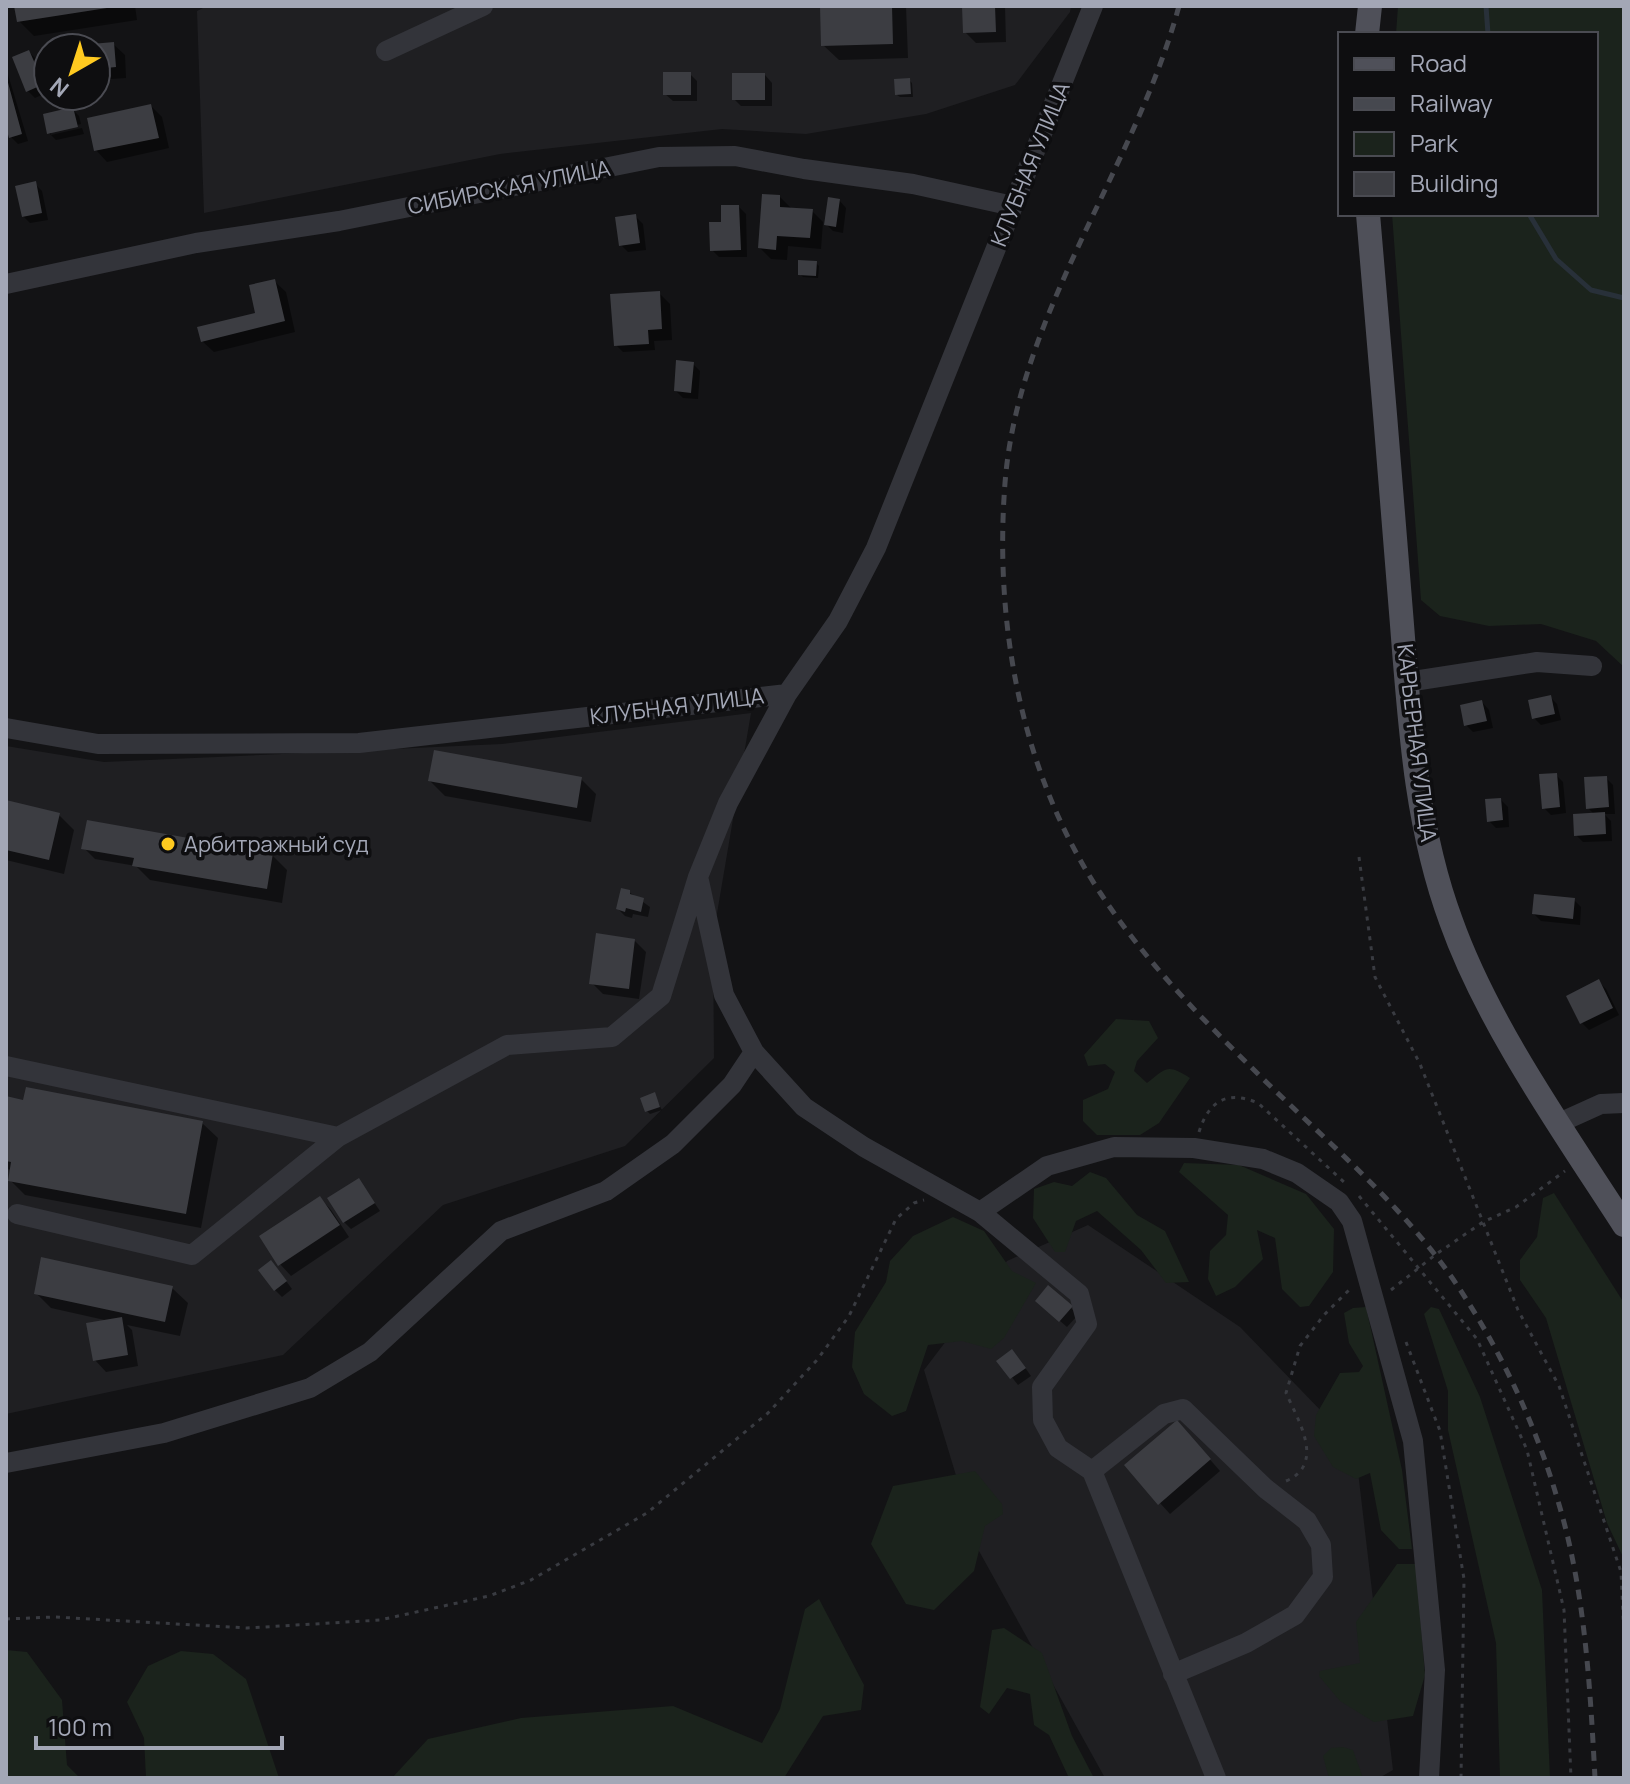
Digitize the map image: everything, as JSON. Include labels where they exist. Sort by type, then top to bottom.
[{"type":"main road","points":[[1367,32],[1370,6]]},
{"type":"main road","name":"КАРЬЕРНАЯ УЛИЦА","points":[[1368,216],[1407,682],[1427,835],[1451,923],[1482,992],[1559,1123],[1624,1225]]},
{"type":"street","points":[[386,51],[483,6]]},
{"type":"street","name":"КЛУБНАЯ УЛИЦА","points":[[6,728],[98,744],[359,743],[787,694],[838,621],[876,548],[1093,6]]},
{"type":"street","name":"СИБИРСКАЯ УЛИЦА","points":[[6,284],[196,243],[339,221],[659,157],[735,156],[913,184],[1013,206]]},
{"type":"street","points":[[1407,682],[1537,662],[1592,666]]},
{"type":"street","points":[[17,1214],[192,1255],[338,1137],[507,1045],[612,1037],[661,996],[698,877],[728,803],[787,694]]},
{"type":"street","points":[[698,877],[724,995],[754,1052],[804,1107],[864,1147],[980,1212],[1079,1294],[1087,1324],[1042,1387],[1043,1420],[1058,1448],[1092,1471],[1216,1778]]},
{"type":"street","points":[[6,1463],[164,1433],[310,1388],[370,1352],[501,1231],[606,1191],[673,1144],[732,1085],[754,1052]]},
{"type":"street","points":[[6,1066],[338,1137]]},
{"type":"street","points":[[1559,1123],[1601,1104],[1624,1103]]},
{"type":"street","points":[[980,1212],[1047,1166],[1114,1147],[1194,1148],[1263,1159],[1297,1173],[1339,1202],[1352,1221],[1413,1441],[1435,1670],[1429,1778]]},
{"type":"street","points":[[1092,1471],[1164,1414],[1183,1409],[1266,1489],[1307,1521],[1321,1545],[1323,1577],[1295,1615],[1246,1643],[1173,1674]]},
{"type":"path","points":[[1359,857],[1375,977],[1420,1064],[1518,1310],[1559,1386],[1621,1572],[1624,1637]]},
{"type":"path","points":[[1194,1148],[1200,1126],[1218,1103],[1230,1095],[1243,1097],[1258,1103],[1346,1184]]},
{"type":"path","points":[[1266,1489],[1297,1476],[1307,1461],[1307,1441],[1286,1393],[1300,1346],[1324,1315],[1367,1272],[1387,1293],[1483,1222],[1516,1207],[1581,1159]]},
{"type":"path","points":[[6,1619],[55,1617],[247,1628],[380,1620],[489,1596],[531,1580],[647,1513],[768,1413],[817,1360],[849,1316],[896,1219],[914,1203],[946,1193]]},
{"type":"path","points":[[1357,1195],[1477,1339],[1527,1450],[1564,1610],[1571,1778]]},
{"type":"shaded area","points":[[207,6],[1071,6],[1070,12],[1015,85],[926,114],[806,134],[722,129],[500,154],[204,213],[197,11]]},
{"type":"shaded area","points":[[751,713],[713,937],[714,1058],[625,1146],[443,1205],[283,1355],[6,1414],[6,746],[104,762],[502,744]]},
{"type":"shaded area","points":[[1088,1225],[1240,1327],[1355,1446],[1393,1770],[1379,1778],[1105,1778],[979,1551],[924,1370],[1007,1261]]},
{"type":"green space","points":[[1398,6],[1624,6],[1624,667],[1596,641],[1541,624],[1489,626],[1440,616],[1421,600],[1392,216],[1598,216],[1598,32],[1396,32]]},
{"type":"green space","points":[[1116,1019],[1149,1021],[1158,1038],[1137,1061],[1134,1071],[1147,1083],[1167,1069],[1190,1078],[1159,1123],[1140,1135],[1097,1135],[1083,1121],[1083,1100],[1108,1089],[1115,1072],[1105,1064],[1088,1066],[1084,1055]]},
{"type":"green space","points":[[1184,1163],[1239,1165],[1306,1194],[1334,1229],[1333,1272],[1309,1306],[1300,1307],[1282,1289],[1275,1238],[1257,1230],[1263,1259],[1235,1287],[1216,1296],[1208,1279],[1210,1251],[1226,1235],[1228,1215],[1179,1172]]},
{"type":"green space","points":[[1090,1172],[1106,1178],[1137,1215],[1165,1231],[1189,1282],[1166,1283],[1141,1250],[1097,1211],[1076,1221],[1065,1252],[1055,1252],[1033,1218],[1034,1189],[1054,1182],[1072,1186]]},
{"type":"green space","points":[[1554,1193],[1624,1303],[1624,1559],[1607,1523],[1546,1318],[1520,1280],[1520,1260],[1537,1237],[1543,1198]]},
{"type":"green space","points":[[953,1217],[984,1231],[1012,1271],[1036,1283],[1004,1338],[991,1349],[962,1341],[928,1345],[906,1411],[892,1416],[864,1394],[852,1367],[855,1332],[886,1282],[890,1261],[913,1236]]},
{"type":"green space","points":[[1366,1307],[1402,1470],[1412,1549],[1399,1549],[1381,1530],[1370,1473],[1356,1479],[1333,1467],[1314,1436],[1316,1415],[1340,1373],[1359,1372],[1363,1366],[1349,1343],[1344,1313],[1353,1308]]},
{"type":"green space","points":[[1431,1307],[1439,1309],[1480,1397],[1542,1590],[1550,1778],[1500,1778],[1496,1643],[1448,1430],[1448,1391],[1424,1314]]},
{"type":"green space","points":[[975,1471],[1002,1504],[1003,1514],[985,1526],[974,1571],[934,1610],[906,1604],[871,1544],[893,1486]]},
{"type":"green space","points":[[1397,1564],[1416,1564],[1425,1675],[1413,1716],[1374,1722],[1340,1701],[1319,1676],[1320,1671],[1360,1663],[1356,1622]]},
{"type":"green space","points":[[819,1599],[864,1685],[861,1710],[823,1716],[784,1778],[392,1778],[428,1739],[521,1718],[673,1706],[762,1743],[780,1709],[805,1609]]},
{"type":"green space","points":[[1004,1628],[1042,1653],[1072,1736],[1094,1778],[1069,1778],[1049,1735],[1034,1725],[1030,1694],[1007,1688],[989,1714],[980,1707],[992,1630]]},
{"type":"green space","points":[[6,1650],[27,1652],[62,1700],[67,1765],[80,1778],[6,1778]]},
{"type":"green space","points":[[181,1651],[213,1654],[246,1679],[279,1778],[146,1778],[144,1738],[127,1702],[148,1666]]},
{"type":"green space","points":[[1331,1748],[1353,1750],[1363,1778],[1329,1778],[1323,1756]]},
{"type":"building","points":[[14,6],[107,6],[107,8],[17,22]]},
{"type":"building","points":[[820,6],[892,6],[893,44],[821,46]]},
{"type":"building","points":[[962,6],[995,6],[996,32],[963,33]]},
{"type":"building","points":[[112,42],[116,67],[112,67]]},
{"type":"building","points":[[29,50],[32,57],[32,89],[26,92],[12,57]]},
{"type":"building","points":[[663,72],[691,72],[691,95],[663,95]]},
{"type":"building","points":[[732,73],[765,73],[765,100],[732,100]]},
{"type":"building","points":[[910,78],[911,94],[895,95],[894,79]]},
{"type":"building","points":[[7,79],[22,134],[9,138],[6,127]]},
{"type":"building","points":[[151,104],[159,138],[94,151],[87,118]]},
{"type":"building","points":[[74,112],[78,127],[47,134],[43,114]]},
{"type":"building","points":[[36,181],[42,213],[22,217],[15,186]]},
{"type":"building","points":[[762,194],[780,195],[780,207],[813,209],[810,238],[777,236],[776,250],[758,248]]},
{"type":"building","points":[[828,197],[840,199],[836,227],[824,225]]},
{"type":"building","points":[[721,205],[739,205],[741,250],[710,251],[709,222],[721,222]]},
{"type":"building","points":[[636,214],[640,243],[619,246],[615,217]]},
{"type":"building","points":[[798,260],[817,261],[816,276],[798,275]]},
{"type":"building","points":[[275,279],[285,321],[201,342],[197,327],[255,313],[249,285]]},
{"type":"building","points":[[660,291],[662,329],[648,330],[649,344],[614,346],[610,294]]},
{"type":"building","points":[[676,360],[694,362],[691,393],[674,391]]},
{"type":"building","points":[[1551,695],[1555,714],[1532,719],[1528,700]]},
{"type":"building","points":[[1482,700],[1487,721],[1464,726],[1460,705]]},
{"type":"building","points":[[434,750],[582,777],[577,808],[428,781]]},
{"type":"building","points":[[1557,773],[1560,807],[1542,809],[1539,774]]},
{"type":"building","points":[[1607,776],[1609,807],[1586,809],[1584,777]]},
{"type":"building","points":[[1501,798],[1503,820],[1487,822],[1485,799]]},
{"type":"building","points":[[6,800],[60,813],[49,860],[6,850]]},
{"type":"building","points":[[1605,812],[1606,834],[1574,836],[1573,814]]},
{"type":"building","points":[[87,820],[273,853],[267,889],[132,866],[134,858],[81,849]]},
{"type":"building","points":[[621,888],[644,898],[641,912],[616,909]]},
{"type":"building","points":[[1534,894],[1575,898],[1573,919],[1532,914]]},
{"type":"building","points":[[596,933],[635,939],[629,989],[589,984]]},
{"type":"building","points":[[1599,979],[1613,1008],[1580,1024],[1566,996]]},
{"type":"building","points":[[26,1087],[203,1121],[186,1214],[8,1181],[11,1162],[6,1161],[6,1096],[23,1100]]},
{"type":"building","points":[[655,1092],[660,1107],[645,1112],[640,1098]]},
{"type":"building","points":[[359,1178],[375,1203],[343,1223],[327,1198]]},
{"type":"building","points":[[320,1196],[340,1225],[278,1266],[259,1236]]},
{"type":"building","points":[[41,1257],[173,1286],[165,1322],[34,1294]]},
{"type":"building","points":[[271,1260],[287,1281],[274,1291],[258,1270]]},
{"type":"building","points":[[1048,1285],[1073,1306],[1059,1322],[1035,1301]]},
{"type":"building","points":[[122,1317],[128,1355],[93,1361],[86,1323]]},
{"type":"building","points":[[1012,1349],[1026,1368],[1010,1379],[996,1361]]},
{"type":"building","points":[[1177,1420],[1211,1459],[1158,1505],[1124,1465]]},
{"type":"waterway","points":[[1486,6],[1488,32]]},
{"type":"waterway","points":[[1530,216],[1556,259],[1591,290],[1624,298]]},
{"type":"railway","points":[[1179,6],[1135,125],[1054,301],[1031,360],[1014,421],[1005,483],[1003,536],[1009,643],[1019,696],[1051,799],[1073,848],[1117,918],[1191,1006],[1411,1226],[1457,1285],[1502,1362],[1539,1444],[1567,1535],[1585,1638],[1595,1778]]},
{"type":"place","name":"Арбитражный суд","points":[[168,844]]}]
